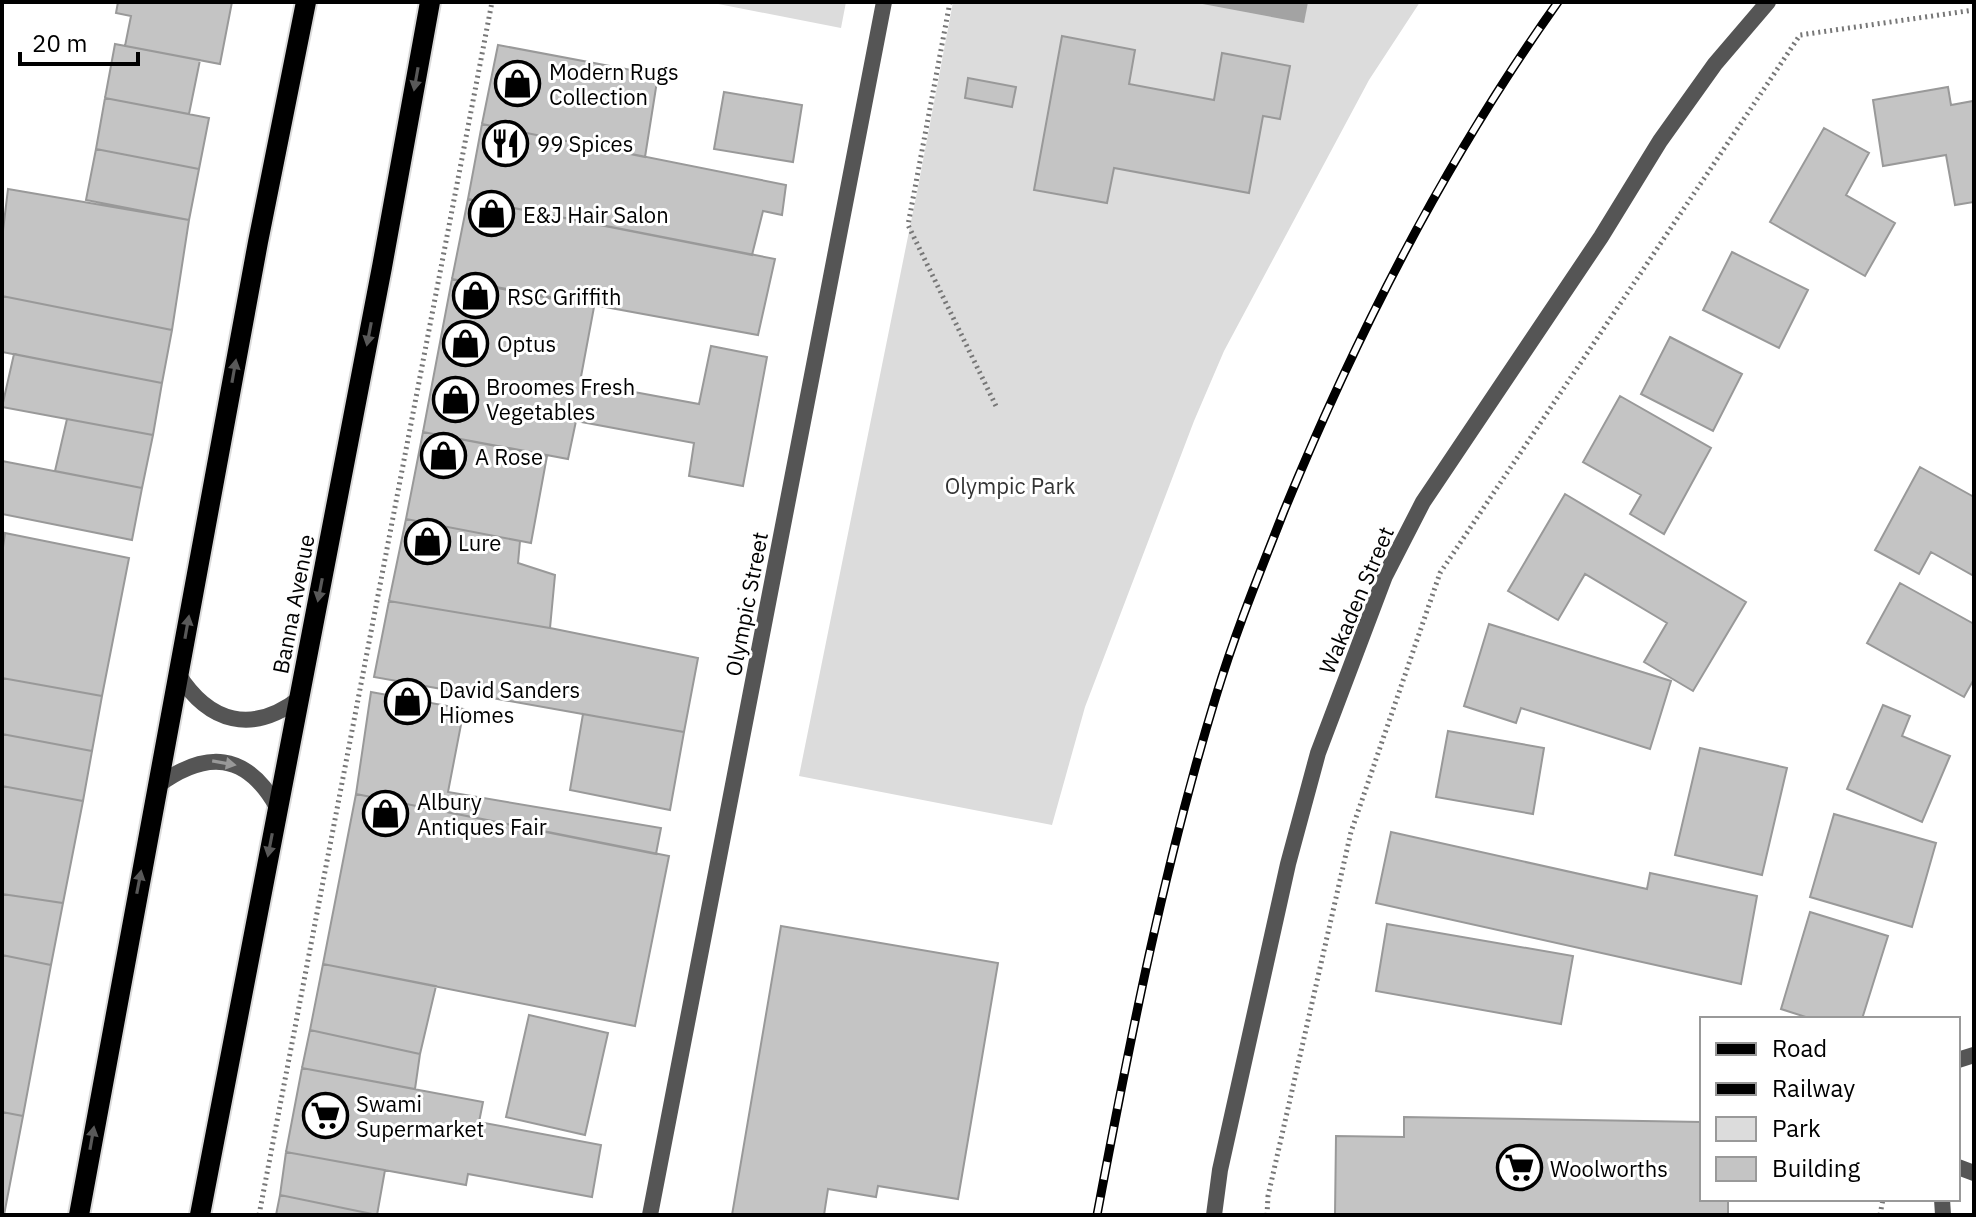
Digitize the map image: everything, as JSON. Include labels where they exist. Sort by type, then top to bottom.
[{"type":"main road","points":[[79,1215],[258,242],[306,2]]},
{"type":"main road","name":"Banna Avenue","points":[[200,1215],[430,2]]},
{"type":"street","name":"Olympic Street","points":[[650,1215],[884,2]]},
{"type":"street","name":"Wakaden Street","points":[[1214,1215],[1220,1170],[1288,864],[1318,753],[1385,576],[1423,502],[1601,237],[1660,141],[1715,64],[1768,2]]},
{"type":"street","points":[[178,674],[201,703],[214,713],[234,719],[249,720],[272,715],[300,698]]},
{"type":"street","points":[[157,786],[190,765],[209,761],[228,762],[257,777],[277,807]]},
{"type":"path","points":[[259,1215],[492,2]]},
{"type":"path","points":[[950,2],[908,225],[996,406]]},
{"type":"path","points":[[1267,1215],[1268,1196],[1351,832],[1440,573],[1800,35],[1974,10]]},
{"type":"green space","points":[[708,2],[846,2],[841,28]]},
{"type":"green space","name":"Olympic Park","points":[[953,2],[1420,2],[1369,80],[1224,351],[1194,421],[1085,707],[1052,825],[799,776]]},
{"type":"shaded area","points":[[1192,2],[1308,2],[1304,23]]},
{"type":"building","points":[[118,2],[232,2],[220,64],[125,46],[131,16],[116,13]]},
{"type":"building","points":[[1062,36],[1135,50],[1129,84],[1214,100],[1222,53],[1290,66],[1280,119],[1263,116],[1249,193],[1114,168],[1107,203],[1034,190]]},
{"type":"building","points":[[115,44],[200,60],[189,114],[105,98]]},
{"type":"building","points":[[498,45],[658,75],[645,157],[482,124]]},
{"type":"building","points":[[968,78],[1016,87],[1012,107],[965,98]]},
{"type":"building","points":[[1948,87],[1951,105],[1973,101],[1974,109],[1974,202],[1955,205],[1946,155],[1883,166],[1873,100]]},
{"type":"building","points":[[724,92],[802,105],[793,162],[714,149]]},
{"type":"building","points":[[105,98],[209,118],[199,169],[96,149]]},
{"type":"building","points":[[482,124],[786,185],[782,215],[763,211],[752,255],[468,199]]},
{"type":"building","points":[[1824,128],[1869,153],[1846,195],[1895,223],[1865,276],[1770,222]]},
{"type":"building","points":[[96,149],[199,169],[189,220],[86,200]]},
{"type":"building","points":[[8,189],[189,220],[172,330],[2,296],[2,239]]},
{"type":"building","points":[[468,199],[775,259],[758,335],[452,279]]},
{"type":"building","points":[[1732,252],[1808,290],[1779,348],[1703,310]]},
{"type":"building","points":[[452,279],[594,307],[580,382],[699,404],[711,346],[767,357],[743,486],[689,476],[694,443],[576,421],[568,459],[423,432]]},
{"type":"building","points":[[2,296],[172,330],[162,383],[2,352]]},
{"type":"building","points":[[1670,337],[1742,374],[1713,431],[1641,394]]},
{"type":"building","points":[[14,354],[162,383],[153,435],[2,407]]},
{"type":"building","points":[[1620,396],[1711,448],[1664,534],[1630,514],[1641,495],[1583,462]]},
{"type":"building","points":[[67,419],[153,435],[142,488],[55,471]]},
{"type":"building","points":[[423,432],[547,456],[531,543],[406,519]]},
{"type":"building","points":[[2,461],[142,488],[132,540],[2,514]]},
{"type":"building","points":[[1920,467],[1974,497],[1974,576],[1931,552],[1919,574],[1875,550]]},
{"type":"building","points":[[1565,494],[1746,602],[1693,691],[1644,662],[1667,623],[1585,574],[1558,620],[1508,591]]},
{"type":"building","points":[[406,519],[520,541],[518,563],[555,575],[550,628],[389,601]]},
{"type":"building","points":[[5,533],[129,558],[102,696],[2,678],[2,554]]},
{"type":"building","points":[[1900,583],[1974,624],[1974,679],[1964,697],[1867,643]]},
{"type":"building","points":[[389,601],[550,628],[698,658],[684,732],[374,677]]},
{"type":"building","points":[[1489,624],[1671,681],[1650,749],[1521,708],[1516,723],[1464,706]]},
{"type":"building","points":[[2,678],[102,696],[92,751],[2,734]]},
{"type":"building","points":[[371,692],[464,709],[448,792],[661,828],[656,854],[356,794]]},
{"type":"building","points":[[1883,705],[1910,716],[1902,736],[1950,756],[1922,822],[1847,789]]},
{"type":"building","points":[[583,714],[684,732],[670,810],[570,790]]},
{"type":"building","points":[[1448,731],[1544,748],[1533,814],[1436,797]]},
{"type":"building","points":[[2,734],[92,751],[83,801],[2,786]]},
{"type":"building","points":[[1700,748],[1787,768],[1762,875],[1675,855]]},
{"type":"building","points":[[2,786],[83,801],[63,903],[2,894]]},
{"type":"building","points":[[356,794],[669,856],[635,1026],[323,964]]},
{"type":"building","points":[[1834,814],[1936,843],[1912,927],[1810,897]]},
{"type":"building","points":[[1391,832],[1647,889],[1650,873],[1757,896],[1741,984],[1376,903]]},
{"type":"building","points":[[2,894],[63,903],[51,965],[2,955]]},
{"type":"building","points":[[1810,912],[1888,936],[1863,1017],[1806,1017],[1781,1009]]},
{"type":"building","points":[[1387,924],[1573,956],[1561,1024],[1376,991]]},
{"type":"building","points":[[781,926],[998,963],[958,1199],[878,1186],[876,1197],[828,1189],[824,1215],[732,1215]]},
{"type":"building","points":[[2,955],[51,965],[23,1116],[2,1112]]},
{"type":"building","points":[[323,964],[436,986],[420,1054],[310,1030]]},
{"type":"building","points":[[529,1015],[608,1033],[585,1135],[506,1117]]},
{"type":"building","points":[[310,1030],[420,1054],[415,1089],[302,1068]]},
{"type":"building","points":[[302,1068],[483,1102],[479,1122],[601,1145],[592,1197],[468,1174],[466,1185],[286,1152]]},
{"type":"building","points":[[2,1112],[23,1116],[4,1215],[2,1215]]},
{"type":"building","name":"Woolworths","points":[[1404,1117],[1700,1122],[1700,1201],[1728,1201],[1728,1215],[1335,1215],[1336,1136],[1404,1137]]},
{"type":"building","points":[[286,1152],[385,1170],[377,1215],[280,1195]]},
{"type":"building","points":[[280,1195],[377,1215],[276,1215]]},
{"type":"railway","points":[[1097,1215],[1135,1019],[1180,824],[1216,696],[1248,603],[1312,444],[1406,249],[1478,123],[1558,2]]},
{"type":"place","name":"Modern Rugs Collection","points":[[518,84]]},
{"type":"place","name":"99 Spices","points":[[506,143]]},
{"type":"place","name":"E&J Hair Salon","points":[[492,214]]},
{"type":"place","name":"RSC Griffith","points":[[476,296]]},
{"type":"place","name":"Optus","points":[[466,343]]},
{"type":"place","name":"Broomes Fresh Vegetables","points":[[455,399]]},
{"type":"place","name":"A Rose","points":[[444,456]]},
{"type":"place","name":"Lure","points":[[427,542]]},
{"type":"place","name":"David Sanders Hiomes","points":[[408,702]]},
{"type":"place","name":"Albury Antiques Fair","points":[[386,814]]},
{"type":"place","name":"Swami Supermarket","points":[[325,1116]]},
{"type":"place","name":"Woolworths","points":[[1519,1168]]}]
